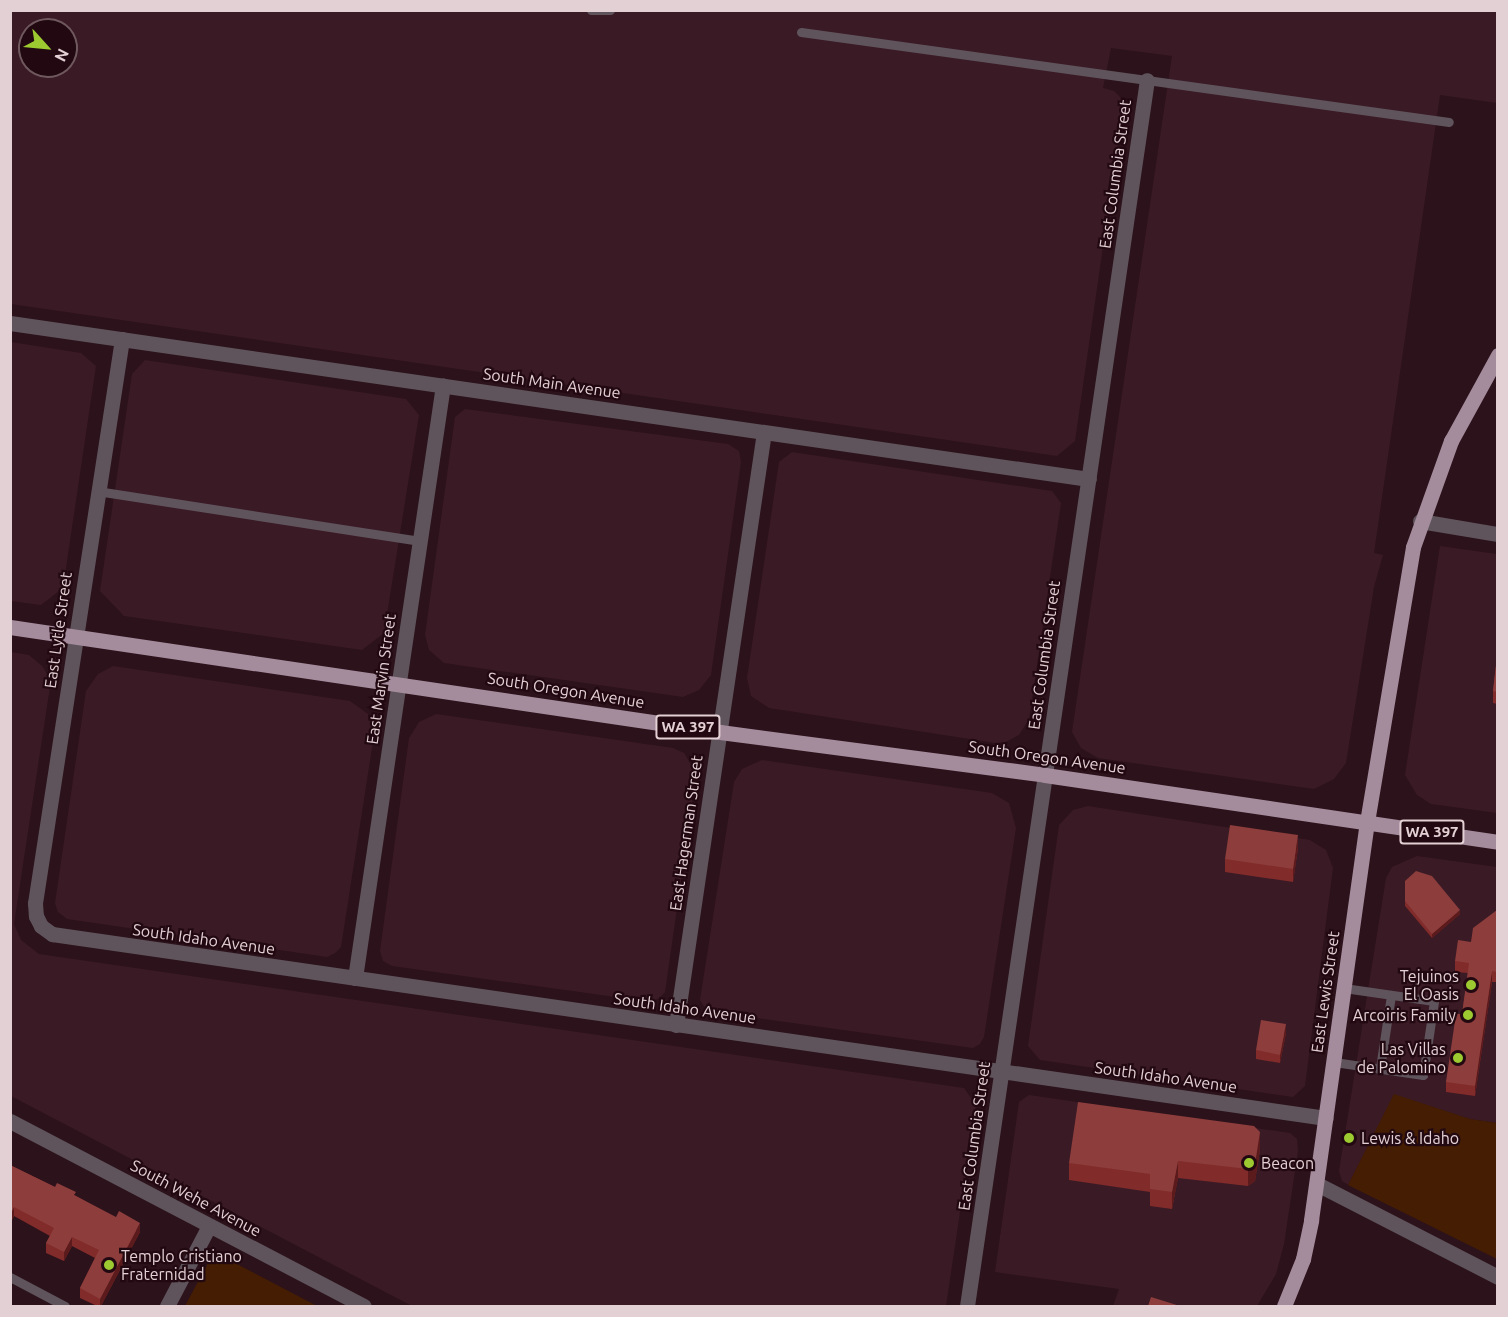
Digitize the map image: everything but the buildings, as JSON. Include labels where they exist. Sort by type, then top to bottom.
[{"type":"main road","name":"East Lewis Street","points":[[1284,1306],[1303,1259],[1317,1184],[1367,822],[1406,580],[1420,521],[1451,441],[1497,355]]},
{"type":"main road","name":"South Oregon Avenue","points":[[10,627],[720,732],[1045,775],[1367,822]]},
{"type":"main road","name":"WA 397","points":[[1367,822],[1497,842]]},
{"type":"street","name":"East Columbia Street","points":[[967,1306],[1147,80]]},
{"type":"street","name":"South Main Avenue","points":[[10,323],[1089,479]]},
{"type":"street","name":"East Lytle Street","points":[[41,926],[36,916],[35,903],[122,339]]},
{"type":"street","name":"East Marvin Street","points":[[355,978],[443,385]]},
{"type":"street","name":"East Hagerman Street","points":[[676,1025],[764,432]]},
{"type":"street","points":[[1420,521],[1497,534]]},
{"type":"street","name":"South Idaho Avenue","points":[[41,926],[52,934],[65,937],[1326,1118]]},
{"type":"street","name":"South Wehe Avenue","points":[[10,1121],[364,1306]]},
{"type":"street","points":[[1317,1184],[1497,1277]]},
{"type":"street","points":[[167,1306],[209,1226]]},
{"type":"lane","points":[[591,10],[610,10]]},
{"type":"lane","points":[[801,32],[1449,122]]},
{"type":"lane","points":[[97,491],[420,541]]},
{"type":"lane","points":[[1334,1062],[1423,1075],[1434,1001],[1344,988]]},
{"type":"lane","points":[[1380,1068],[1390,995]]},
{"type":"lane","points":[[10,1277],[65,1306]]},
{"type":"shaded area","points":[[11,11],[1497,11],[1497,103],[1440,95],[1374,553],[1383,555],[1374,587],[1346,763],[1334,779],[1314,789],[1098,758],[1081,748],[1072,732],[1172,56],[1111,48],[1103,88],[1114,91],[1124,101],[1075,441],[1057,456],[11,304]]},
{"type":"shaded area","points":[[11,342],[81,353],[96,366],[63,588],[41,605],[11,601]]},
{"type":"shaded area","points":[[145,360],[406,399],[419,415],[384,633],[362,650],[124,616],[100,591],[132,374]]},
{"type":"shaded area","points":[[465,409],[728,444],[739,451],[741,462],[711,675],[699,690],[683,697],[444,663],[429,650],[425,635],[455,417]]},
{"type":"shaded area","points":[[792,452],[1052,491],[1061,503],[1029,719],[1019,735],[1002,744],[769,708],[751,696],[747,678],[779,462]]},
{"type":"shaded area","points":[[1440,546],[1497,554],[1497,813],[1431,804],[1417,795],[1405,775]]},
{"type":"shaded area","points":[[11,652],[29,655],[42,666],[51,680],[14,924],[21,940],[39,954],[964,1088],[976,1105],[946,1306],[412,1306],[11,1096]]},
{"type":"shaded area","points":[[113,666],[350,701],[368,714],[374,735],[341,947],[335,953],[327,957],[67,919],[58,912],[55,903],[86,691],[98,674]]},
{"type":"shaded area","points":[[436,714],[673,748],[684,753],[693,768],[695,782],[665,992],[659,998],[651,1002],[392,966],[383,961],[380,951],[409,738],[419,722]]},
{"type":"shaded area","points":[[762,760],[992,793],[1009,803],[1016,828],[984,1037],[980,1044],[973,1048],[714,1012],[705,1008],[700,1000],[734,782],[742,769]]},
{"type":"shaded area","points":[[1088,806],[1310,840],[1326,850],[1333,868],[1305,1086],[1293,1097],[1040,1060],[1028,1046],[1059,825],[1073,810]]},
{"type":"shaded area","points":[[1417,856],[1497,867],[1497,1123],[1470,1119],[1394,1095],[1348,1185],[1342,1181],[1339,1171],[1386,878],[1392,867]]},
{"type":"shaded area","points":[[1394,1094],[1470,1119],[1497,1123],[1497,1259],[1348,1185]]},
{"type":"shaded area","points":[[1029,1095],[1290,1133],[1297,1139],[1298,1151],[1284,1244],[1276,1274],[1257,1306],[1113,1306],[1119,1289],[995,1272],[1019,1102]]},
{"type":"shaded area","points":[[214,1252],[317,1306],[185,1306]]},
{"type":"place","name":"Tejuinos El Oasis","points":[[1471,985]]},
{"type":"place","name":"Arcoiris Family","points":[[1468,1015]]},
{"type":"place","name":"Las Villas de Palomino","points":[[1458,1058]]},
{"type":"place","name":"Lewis & Idaho","points":[[1349,1138]]},
{"type":"place","name":"Beacon","points":[[1249,1163]]},
{"type":"place","name":"Templo Cristiano Fraternidad","points":[[109,1265]]}]
